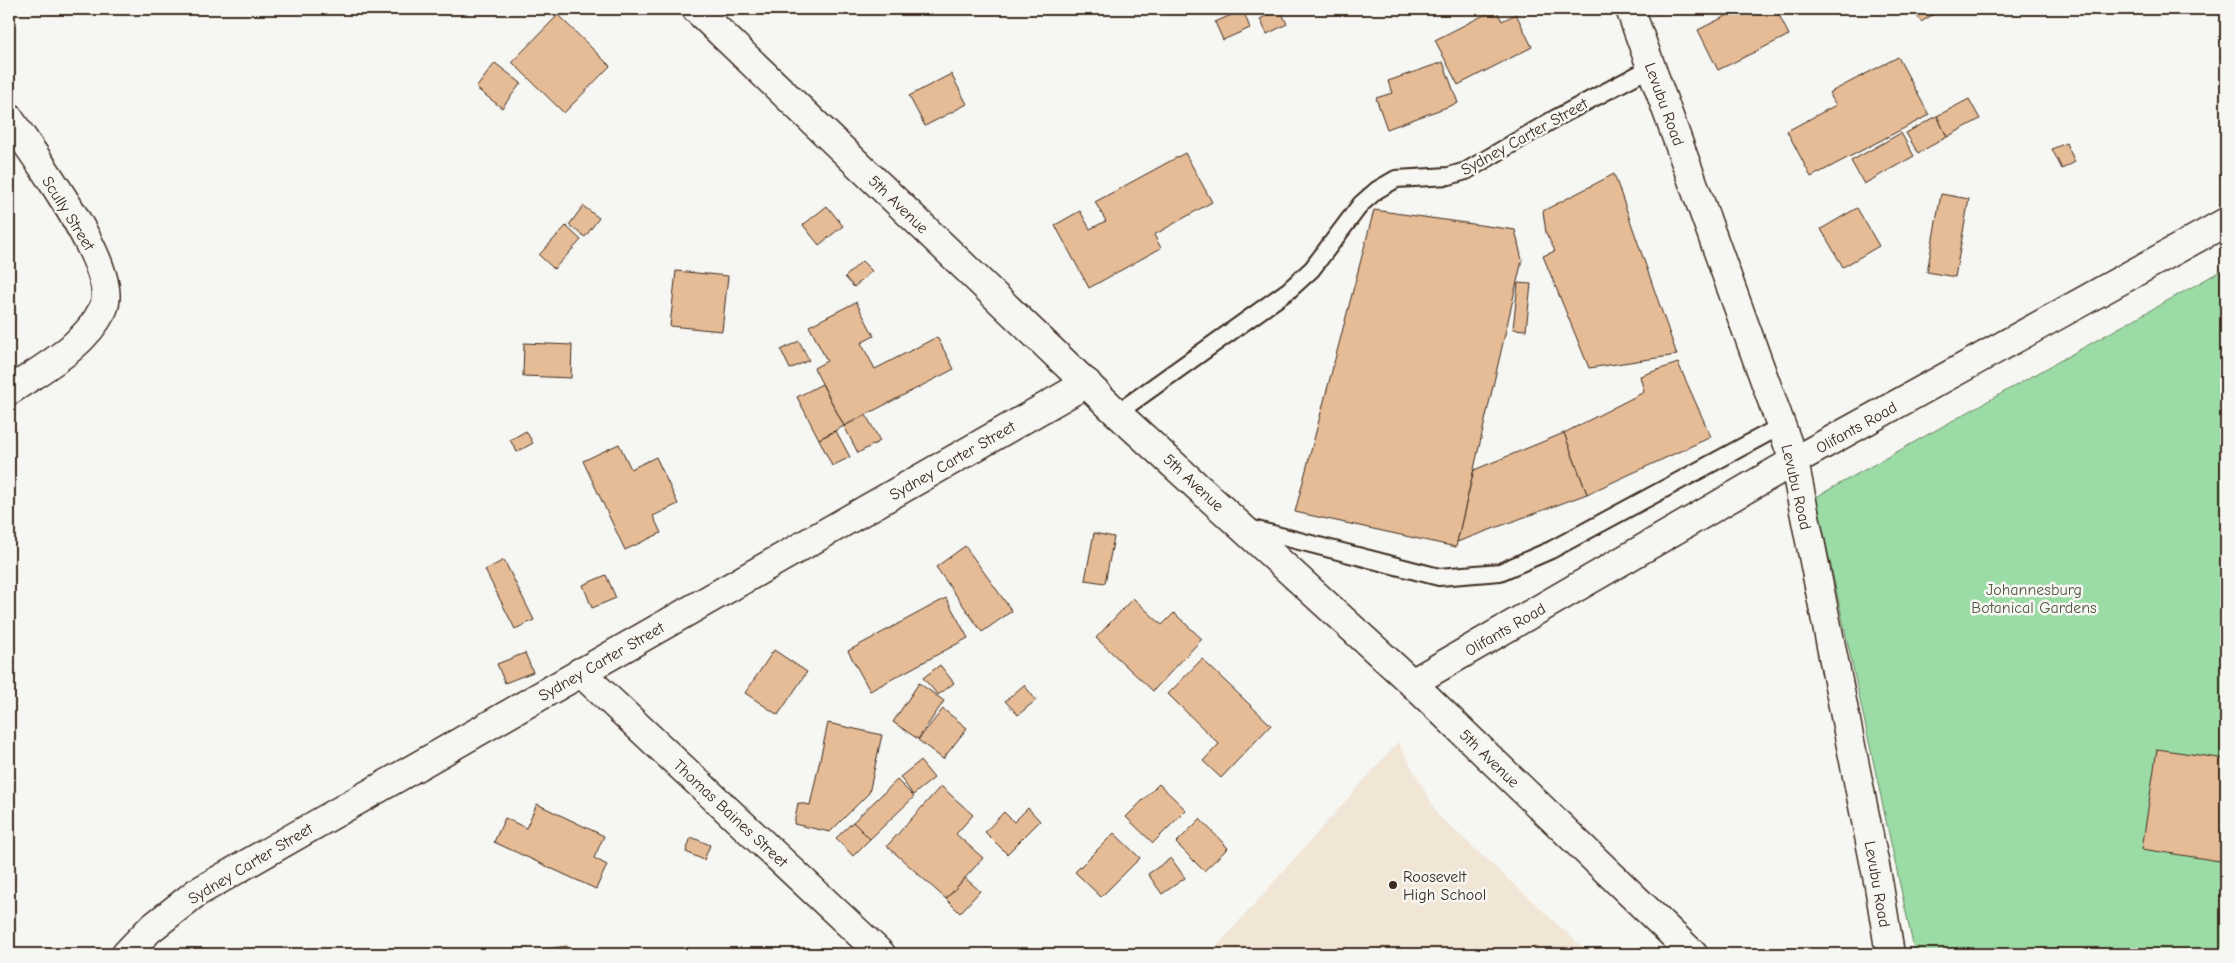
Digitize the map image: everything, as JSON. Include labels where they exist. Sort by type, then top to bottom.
[{"type":"street","name":"5th Avenue","points":[[696,9],[1086,383],[1412,683],[1693,954]]},
{"type":"street","name":"Levubu Road","points":[[1630,9],[1794,461],[1879,886],[1890,954]]},
{"type":"street","name":"Scully Street","points":[[9,118],[90,242],[102,271],[105,293],[104,308],[85,335],[67,351],[9,391]]},
{"type":"street","name":"Olifants Road","points":[[1412,683],[1794,461],[2226,222]]},
{"type":"street","name":"Sydney Carter Street","points":[[126,954],[156,924],[196,893],[1086,383]]},
{"type":"street","name":"Thomas Baines Street","points":[[580,672],[881,954]]},
{"type":"lane","name":"Sydney Carter Street","points":[[1118,412],[1289,290],[1312,269],[1361,204],[1377,190],[1396,179],[1449,176],[1466,171],[1556,118],[1652,67]]},
{"type":"lane","points":[[1242,527],[1439,577],[1500,572],[1551,550],[1782,426]]},
{"type":"shaded area","name":"Roosevelt High School","points":[[1398,742],[1438,815],[1590,954],[1210,954]]},
{"type":"green space","name":"Johannesburg Botanical Gardens","points":[[2226,268],[2226,954],[1915,954],[1816,497]]},
{"type":"building","points":[[1280,9],[1287,24],[1267,34],[1260,19]]},
{"type":"building","points":[[1496,9],[1502,21],[1516,14],[1532,47],[1458,85],[1435,40]]},
{"type":"building","points":[[1740,9],[1776,9],[1789,35],[1718,70],[1698,30]]},
{"type":"building","points":[[1913,9],[1942,9],[1921,22]]},
{"type":"building","points":[[1243,10],[1250,28],[1223,40],[1215,22]]},
{"type":"building","points":[[558,15],[610,66],[564,113],[512,62]]},
{"type":"building","points":[[1898,57],[1929,115],[1811,177],[1787,131],[1836,105],[1829,93]]},
{"type":"building","points":[[1443,62],[1458,103],[1387,129],[1376,98],[1392,93],[1388,81]]},
{"type":"building","points":[[495,63],[521,83],[502,108],[476,88]]},
{"type":"building","points":[[951,74],[967,104],[925,126],[909,96]]},
{"type":"building","points":[[1969,99],[1980,119],[1947,137],[1937,116]]},
{"type":"building","points":[[1937,116],[1947,137],[1918,153],[1906,133]]},
{"type":"building","points":[[1901,133],[1914,156],[1864,184],[1851,161]]},
{"type":"building","points":[[2066,143],[2075,162],[2062,169],[2052,149]]},
{"type":"building","points":[[1185,153],[1212,202],[1154,235],[1161,248],[1089,288],[1055,225],[1080,211],[1090,229],[1106,221],[1095,202]]},
{"type":"building","points":[[1614,174],[1677,355],[1589,368],[1543,256],[1555,251],[1546,233],[1543,211]]},
{"type":"building","points":[[1941,194],[1969,199],[1955,277],[1927,272]]},
{"type":"building","points":[[583,206],[599,218],[585,237],[569,225]]},
{"type":"building","points":[[827,206],[843,226],[819,245],[803,225]]},
{"type":"building","points":[[1857,208],[1879,246],[1843,267],[1821,229]]},
{"type":"building","points":[[1374,210],[1515,230],[1522,260],[1456,547],[1295,512]]},
{"type":"building","points":[[566,226],[581,240],[554,269],[539,255]]},
{"type":"building","points":[[862,261],[872,271],[854,287],[845,277]]},
{"type":"building","points":[[676,271],[728,276],[722,331],[670,326]]},
{"type":"building","points":[[1518,283],[1531,284],[1526,330],[1513,329]]},
{"type":"building","points":[[856,302],[874,336],[861,343],[875,369],[937,337],[954,369],[844,426],[814,368],[827,361],[809,326]]},
{"type":"building","points":[[799,341],[809,360],[790,369],[781,350]]},
{"type":"building","points":[[524,343],[572,345],[571,378],[523,376]]},
{"type":"building","points":[[1678,363],[1711,437],[1587,494],[1564,433],[1644,392],[1640,376]]},
{"type":"building","points":[[822,384],[844,426],[819,439],[797,397]]},
{"type":"building","points":[[866,415],[880,441],[858,453],[844,426]]},
{"type":"building","points":[[526,431],[533,443],[517,452],[510,440]]},
{"type":"building","points":[[836,431],[850,457],[832,466],[819,439]]},
{"type":"building","points":[[1564,433],[1587,494],[1457,542],[1474,470]]},
{"type":"building","points":[[619,444],[631,469],[656,457],[678,504],[653,516],[661,533],[625,550],[583,461]]},
{"type":"building","points":[[1094,533],[1114,537],[1105,583],[1085,580]]},
{"type":"building","points":[[965,546],[1012,611],[982,632],[936,567]]},
{"type":"building","points":[[504,560],[534,620],[515,629],[485,570]]},
{"type":"building","points":[[606,575],[616,598],[592,608],[583,585]]},
{"type":"building","points":[[946,598],[968,638],[870,691],[848,651]]},
{"type":"building","points":[[1133,598],[1162,625],[1174,613],[1202,639],[1153,691],[1096,638]]},
{"type":"building","points":[[774,650],[807,672],[778,715],[745,693]]},
{"type":"building","points":[[525,653],[533,672],[505,683],[497,664]]},
{"type":"building","points":[[1202,659],[1271,725],[1221,778],[1203,761],[1219,744],[1168,694]]},
{"type":"building","points":[[940,665],[954,683],[938,695],[923,678]]},
{"type":"building","points":[[919,683],[944,701],[918,739],[893,722]]},
{"type":"building","points":[[1024,685],[1036,700],[1018,715],[1005,701]]},
{"type":"building","points":[[943,709],[967,728],[943,759],[918,740]]},
{"type":"building","points":[[828,723],[882,735],[869,793],[830,832],[794,824],[798,803],[810,805]]},
{"type":"building","points":[[2157,749],[2226,759],[2226,862],[2142,849]]},
{"type":"building","points":[[920,761],[934,778],[913,795],[900,777]]},
{"type":"building","points":[[897,780],[914,797],[870,839],[853,822]]},
{"type":"building","points":[[1159,784],[1186,810],[1153,843],[1126,817]]},
{"type":"building","points":[[941,786],[973,815],[956,834],[983,858],[946,899],[887,846]]},
{"type":"building","points":[[537,804],[604,836],[594,858],[607,865],[596,889],[494,842],[505,818],[526,828]]},
{"type":"building","points":[[1028,808],[1040,821],[1007,854],[985,832],[1004,812],[1014,822]]},
{"type":"building","points":[[1200,819],[1228,848],[1204,871],[1176,843]]},
{"type":"building","points":[[853,822],[870,839],[853,856],[836,838]]},
{"type":"building","points":[[1114,833],[1140,858],[1101,897],[1075,872]]},
{"type":"building","points":[[691,837],[710,845],[704,860],[686,852]]},
{"type":"building","points":[[1171,858],[1185,878],[1162,894],[1148,874]]},
{"type":"building","points":[[965,878],[980,891],[960,913],[946,899]]},
{"type":"building","points":[[567,946],[568,954],[539,954],[538,950]]},
{"type":"place","name":"Roosevelt High School","points":[[1393,885]]}]
